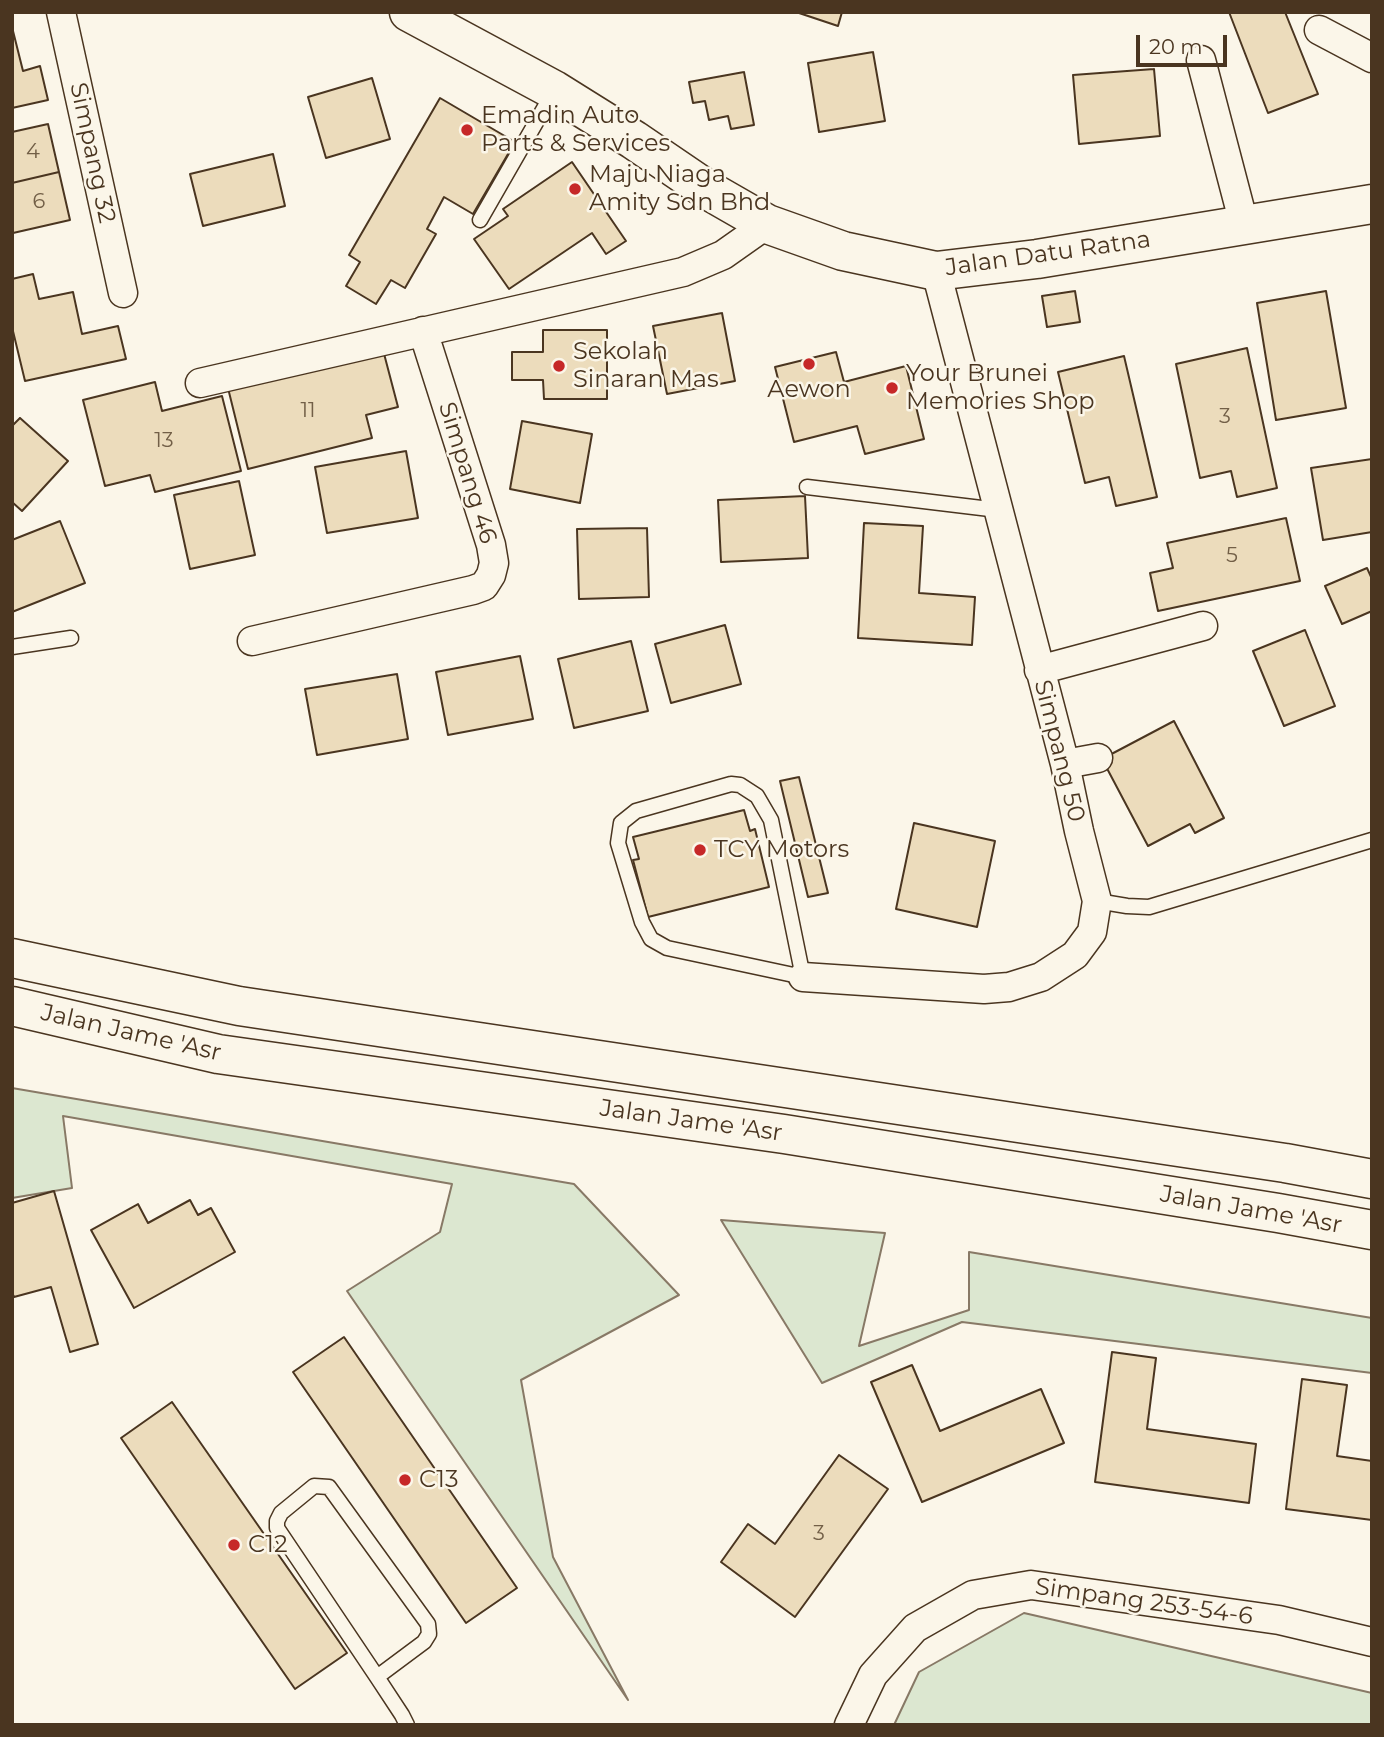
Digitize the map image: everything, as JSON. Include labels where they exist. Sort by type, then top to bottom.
[{"type":"main road","name":"Jalan Datu Ratna","points":[[409,12],[554,90],[706,189],[767,224],[843,251],[936,271],[1037,259],[1372,204]]},
{"type":"main road","name":"Jalan Jame 'Asr","points":[[12,958],[239,1006],[1285,1163],[1372,1179]]},
{"type":"main road","name":"Jalan Jame 'Asr","points":[[12,1006],[218,1054],[784,1135],[1372,1230]]},
{"type":"street","name":"Simpang 32","points":[[61,12],[123,293]]},
{"type":"street","points":[[1319,30],[1372,58]]},
{"type":"street","points":[[1201,60],[1244,224]]},
{"type":"street","points":[[200,383],[683,272],[723,255],[767,224]]},
{"type":"street","name":"Simpang 50","points":[[803,977],[984,989],[1009,987],[1041,977],[1075,955],[1092,932],[1097,901],[1065,764],[936,271]]},
{"type":"street","name":"Simpang 46","points":[[252,641],[473,590],[484,586],[491,575],[494,563],[491,545],[423,331]]},
{"type":"street","points":[[1039,670],[1203,626]]},
{"type":"street","points":[[1065,764],[1098,758]]},
{"type":"street","name":"Simpang 253-54-6","points":[[849,1725],[873,1675],[915,1628],[973,1595],[1031,1585],[1279,1620],[1372,1642]]},
{"type":"lane","points":[[480,220],[554,90]]},
{"type":"lane","points":[[807,487],[998,510]]},
{"type":"lane","points":[[12,647],[71,638]]},
{"type":"lane","points":[[731,784],[740,785],[757,796],[771,820],[803,977],[667,948],[651,939],[642,922],[618,843],[621,823],[636,811],[731,784]]},
{"type":"lane","points":[[1097,901],[1149,908],[1372,840]]},
{"type":"lane","points":[[377,1678],[424,1642],[429,1634],[428,1624],[328,1487],[314,1486],[281,1513],[277,1528],[407,1725]]},
{"type":"green space","points":[[12,1088],[574,1184],[679,1295],[521,1380],[553,1557],[628,1700],[347,1291],[440,1232],[452,1184],[63,1116],[72,1188],[12,1198]]},
{"type":"green space","points":[[721,1220],[885,1233],[859,1346],[969,1310],[969,1252],[1372,1318],[1372,1373],[962,1322],[822,1383]]},
{"type":"green space","points":[[1024,1613],[1372,1693],[1372,1725],[894,1725],[919,1672]]},
{"type":"building","points":[[796,12],[842,12],[838,26]]},
{"type":"building","points":[[1229,12],[1285,12],[1318,94],[1268,113]]},
{"type":"building","points":[[12,27],[23,71],[40,66],[48,100],[12,108]]},
{"type":"building","points":[[873,52],[885,121],[819,132],[808,63]]},
{"type":"building","points":[[1154,69],[1160,136],[1079,144],[1073,75]]},
{"type":"building","points":[[744,72],[754,125],[731,129],[728,116],[709,120],[705,101],[693,103],[689,82]]},
{"type":"building","points":[[372,78],[390,139],[326,158],[308,97]]},
{"type":"building","points":[[440,98],[515,142],[473,214],[444,197],[427,229],[436,234],[405,288],[391,280],[376,304],[346,286],[360,262],[349,255]]},
{"type":"building","points":[[48,124],[59,172],[12,183],[12,132]]},
{"type":"building","points":[[273,154],[285,206],[203,226],[190,174]]},
{"type":"building","points":[[572,162],[626,241],[606,254],[592,233],[509,289],[474,239],[508,216],[503,209]]},
{"type":"building","points":[[59,172],[70,220],[13,233],[12,183]]},
{"type":"building","points":[[33,274],[39,299],[73,292],[82,334],[118,326],[126,359],[25,381],[12,327],[12,279]]},
{"type":"building","points":[[1075,291],[1080,322],[1047,327],[1042,296]]},
{"type":"building","points":[[1326,291],[1346,408],[1276,420],[1257,303]]},
{"type":"building","points":[[722,313],[735,381],[667,394],[653,326]]},
{"type":"building","name":"Sekolah Sinaran Mas","points":[[543,330],[607,330],[607,399],[544,399],[543,380],[512,380],[512,352],[543,352]]},
{"type":"building","points":[[382,346],[398,407],[366,415],[372,438],[248,469],[227,384]]},
{"type":"building","points":[[1247,348],[1277,488],[1237,497],[1231,471],[1200,478],[1176,364]]},
{"type":"building","points":[[836,352],[844,382],[906,366],[924,439],[865,454],[857,426],[794,442],[775,367]]},
{"type":"building","points":[[1124,356],[1157,497],[1116,506],[1109,477],[1085,483],[1058,372]]},
{"type":"building","points":[[155,382],[162,411],[222,396],[241,471],[155,492],[150,475],[105,486],[83,400]]},
{"type":"building","points":[[20,418],[68,461],[22,511],[12,502],[12,426]]},
{"type":"building","points":[[522,421],[592,434],[580,503],[510,489]]},
{"type":"building","points":[[406,451],[418,518],[327,533],[315,467]]},
{"type":"building","points":[[1372,459],[1372,532],[1323,540],[1311,468]]},
{"type":"building","points":[[239,481],[255,555],[190,569],[174,495]]},
{"type":"building","points":[[805,496],[808,558],[721,562],[718,500]]},
{"type":"building","points":[[1286,518],[1300,581],[1158,611],[1150,573],[1173,568],[1167,543]]},
{"type":"building","points":[[60,521],[85,583],[12,612],[12,540]]},
{"type":"building","points":[[864,523],[923,526],[919,593],[975,597],[972,645],[858,638]]},
{"type":"building","points":[[647,528],[649,597],[579,599],[577,529]]},
{"type":"building","points":[[1367,568],[1372,579],[1372,611],[1342,624],[1325,586]]},
{"type":"building","points":[[725,625],[741,684],[671,703],[655,644]]},
{"type":"building","points":[[1305,630],[1335,706],[1284,726],[1253,651]]},
{"type":"building","points":[[631,641],[648,711],[574,728],[558,659]]},
{"type":"building","points":[[520,656],[533,719],[448,735],[436,672]]},
{"type":"building","points":[[397,674],[408,739],[317,755],[305,689]]},
{"type":"building","points":[[1174,721],[1224,818],[1195,833],[1190,824],[1148,846],[1102,759]]},
{"type":"building","points":[[799,777],[828,893],[808,897],[780,781]]},
{"type":"building","points":[[744,810],[750,831],[755,829],[769,887],[648,917],[633,860],[639,859],[633,837]]},
{"type":"building","points":[[914,823],[995,841],[977,927],[896,909]]},
{"type":"building","points":[[54,1191],[98,1344],[70,1352],[51,1287],[14,1297],[12,1292],[12,1203]]},
{"type":"building","points":[[190,1200],[198,1215],[211,1208],[235,1252],[134,1308],[91,1230],[138,1204],[148,1223]]},
{"type":"building","name":"C13","points":[[344,1337],[517,1588],[466,1623],[293,1372]]},
{"type":"building","points":[[1112,1352],[1156,1358],[1147,1429],[1256,1444],[1249,1503],[1095,1482]]},
{"type":"building","points":[[912,1365],[940,1431],[1041,1389],[1064,1443],[922,1502],[871,1382]]},
{"type":"building","points":[[1302,1379],[1347,1385],[1337,1456],[1372,1461],[1372,1520],[1286,1509]]},
{"type":"building","name":"C12","points":[[172,1402],[347,1653],[295,1689],[121,1438]]},
{"type":"building","points":[[839,1455],[888,1489],[795,1617],[721,1562],[748,1524],[775,1544]]},
{"type":"place","name":"Emadin Auto Parts & Services","points":[[467,130]]},
{"type":"place","name":"Maju Niaga Amity Sdn Bhd","points":[[575,189]]},
{"type":"place","name":"Aewon","points":[[809,364]]},
{"type":"place","name":"Sekolah Sinaran Mas","points":[[559,366]]},
{"type":"place","name":"Your Brunei Memories Shop","points":[[892,388]]},
{"type":"place","name":"TCY Motors","points":[[700,850]]},
{"type":"place","name":"C13","points":[[405,1480]]},
{"type":"place","name":"C12","points":[[234,1545]]}]
